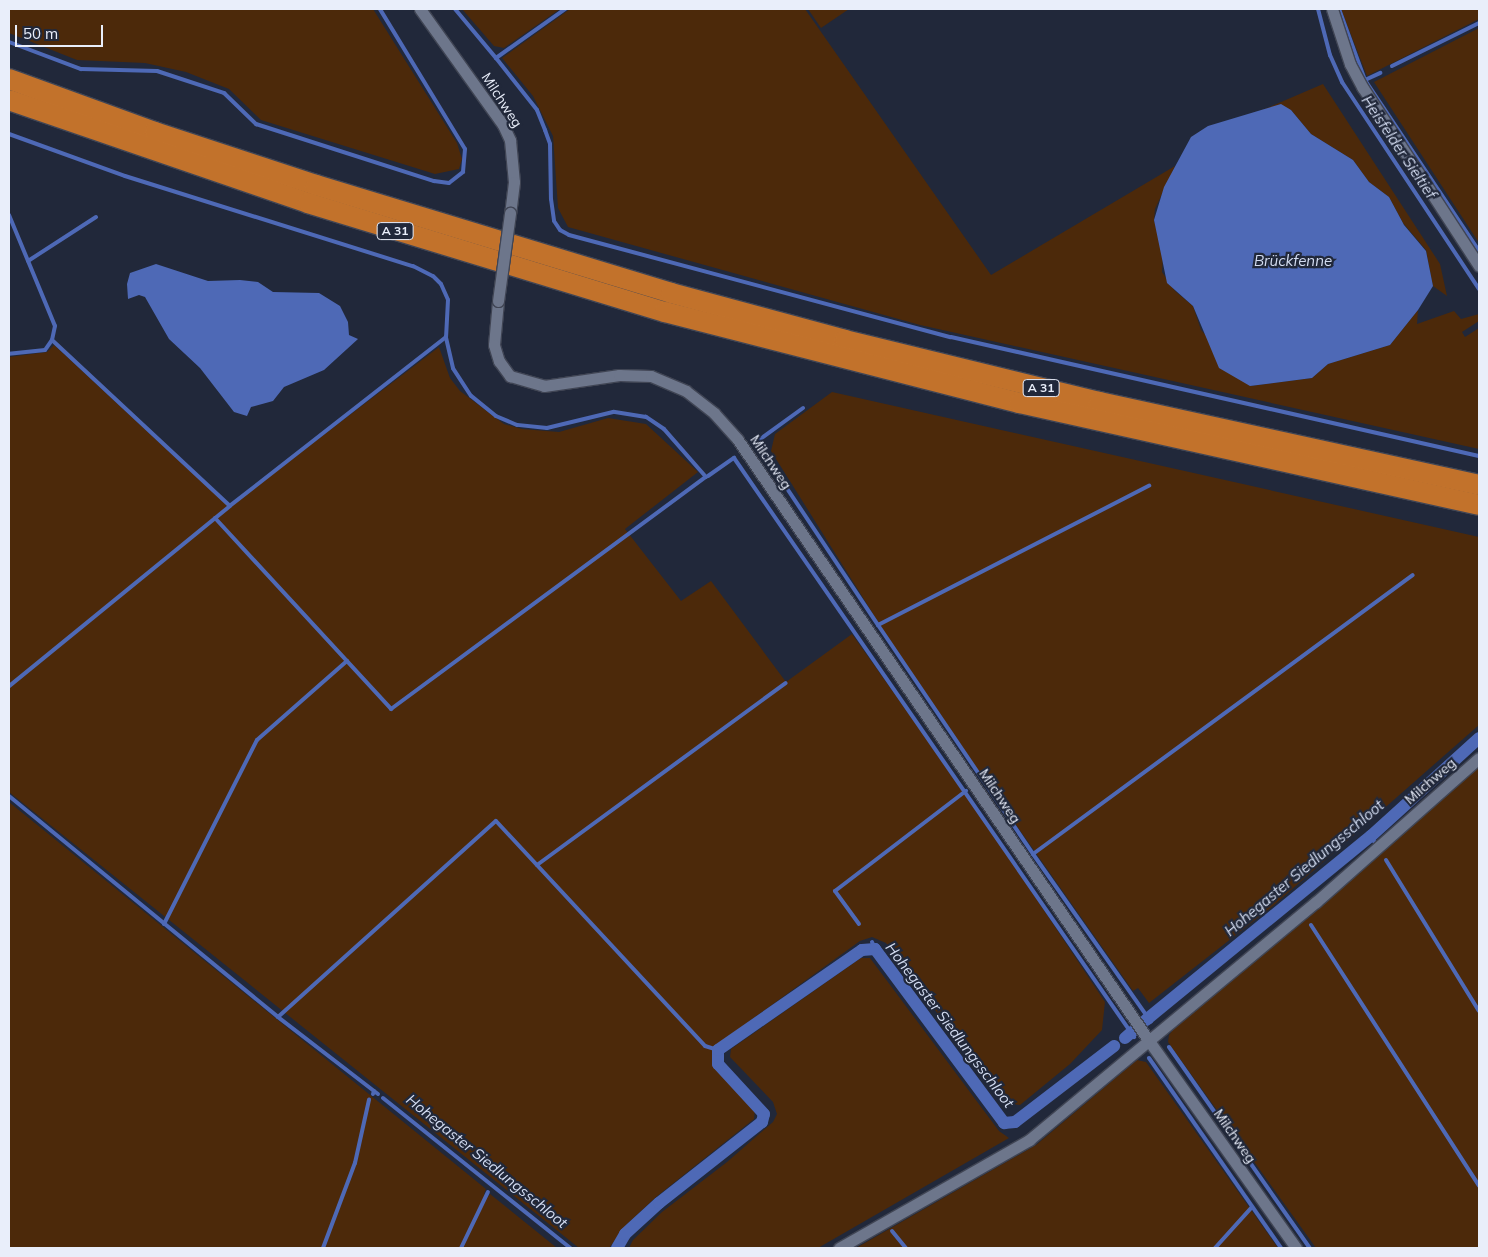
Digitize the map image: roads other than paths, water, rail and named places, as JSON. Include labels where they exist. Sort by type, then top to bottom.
[{"type":"highway","name":"A 31","points":[[9,79],[316,185],[671,293],[845,340],[1098,402],[1479,485]]},
{"type":"highway","name":"A 31","points":[[9,100],[308,203],[473,256],[674,314],[1019,404],[1479,505]]},
{"type":"street","name":"Milchweg","points":[[420,9],[503,125],[510,140],[514,182],[494,345],[499,361],[510,376],[544,386],[619,374],[651,376],[686,391],[714,413],[738,440],[1149,1040],[1296,1248]]},
{"type":"street","points":[[1332,9],[1350,64],[1479,266]]},
{"type":"street","name":"Milchweg","points":[[1149,1040],[1316,902],[1479,758]]},
{"type":"street","points":[[839,1248],[1028,1140],[1149,1040]]},
{"type":"water","name":"Brückfenne","points":[[1281,104],[1291,110],[1311,134],[1353,160],[1369,182],[1389,197],[1404,225],[1426,251],[1433,286],[1418,310],[1390,345],[1328,364],[1312,378],[1250,386],[1219,368],[1193,306],[1167,283],[1154,220],[1164,187],[1191,137],[1208,126]]},
{"type":"water","points":[[156,264],[208,281],[240,280],[258,282],[273,292],[319,293],[340,306],[348,322],[349,335],[358,339],[324,370],[284,387],[273,401],[251,407],[247,416],[234,412],[200,368],[169,339],[145,297],[139,295],[128,299],[127,284],[130,273]]},
{"type":"waterway","points":[[9,42],[81,69],[157,71],[224,93],[256,124],[434,181],[449,183],[463,172],[465,149],[380,9]]},
{"type":"waterway","points":[[455,9],[496,58],[565,9]]},
{"type":"waterway","name":"Heisfelder Sieltief","points":[[1318,9],[1330,55],[1342,82],[1479,289]]},
{"type":"waterway","points":[[1339,9],[1365,80],[1479,251]]},
{"type":"waterway","points":[[1392,66],[1479,23]]},
{"type":"waterway","points":[[496,58],[537,110],[550,144],[551,199],[554,221],[560,230],[569,235],[951,337],[1479,456]]},
{"type":"waterway","points":[[1365,80],[1380,73]]},
{"type":"waterway","points":[[9,134],[125,176],[413,266],[433,276],[441,284],[448,300],[446,337],[230,506],[9,686]]},
{"type":"waterway","points":[[9,215],[55,326],[52,340],[45,350],[9,354]]},
{"type":"waterway","points":[[28,261],[96,217]]},
{"type":"waterway","points":[[215,518],[391,709],[706,477],[664,429],[646,417],[613,412],[547,428],[517,425],[496,416],[471,396],[453,368],[446,337]]},
{"type":"waterway","points":[[52,340],[230,506]]},
{"type":"waterway","points":[[803,408],[756,442],[878,625],[1149,486]]},
{"type":"waterway","points":[[708,476],[734,458],[1134,1037]]},
{"type":"waterway","points":[[878,625],[1033,854],[1413,575]]},
{"type":"waterway","points":[[164,924],[257,740],[347,661]]},
{"type":"waterway","points":[[537,865],[786,683]]},
{"type":"waterway","name":"Hohegaster Siedlungsschloot","points":[[1146,1020],[1371,836],[1479,738]]},
{"type":"waterway","points":[[859,924],[835,891],[966,791]]},
{"type":"waterway","points":[[9,796],[278,1017]]},
{"type":"waterway","points":[[374,1091],[278,1017],[496,821],[705,1046],[718,1050]]},
{"type":"waterway","name":"Hohegaster Siedlungsschloot","points":[[1371,836],[1375,843]]},
{"type":"waterway","points":[[1033,854],[1151,1022]]},
{"type":"waterway","points":[[1386,860],[1479,1011]]},
{"type":"waterway","points":[[1311,925],[1479,1186]]},
{"type":"waterway","name":"Hohegaster Siedlungsschloot","points":[[872,942],[875,949]]},
{"type":"waterway","name":"Hohegaster Siedlungsschloot","points":[[617,1248],[625,1234],[659,1203],[762,1122],[764,1114],[718,1064],[718,1050],[862,950],[875,949],[1004,1123],[1015,1122],[1114,1046]]},
{"type":"waterway","name":"Hohegaster Siedlungsschloot","points":[[1125,1038],[1132,1032]]},
{"type":"waterway","points":[[1169,1047],[1310,1248]]},
{"type":"waterway","points":[[1149,1058],[1281,1248]]},
{"type":"waterway","name":"Hohegaster Siedlungsschloot","points":[[373,1094],[374,1091],[378,1094]]},
{"type":"waterway","name":"Hohegaster Siedlungsschloot","points":[[383,1098],[570,1248]]},
{"type":"waterway","name":"Hohegaster Siedlungsschloot","points":[[323,1248],[355,1163],[369,1100]]},
{"type":"waterway","points":[[461,1248],[488,1192]]},
{"type":"waterway","points":[[1215,1248],[1252,1207]]},
{"type":"waterway","points":[[892,1231],[906,1248]]}]
